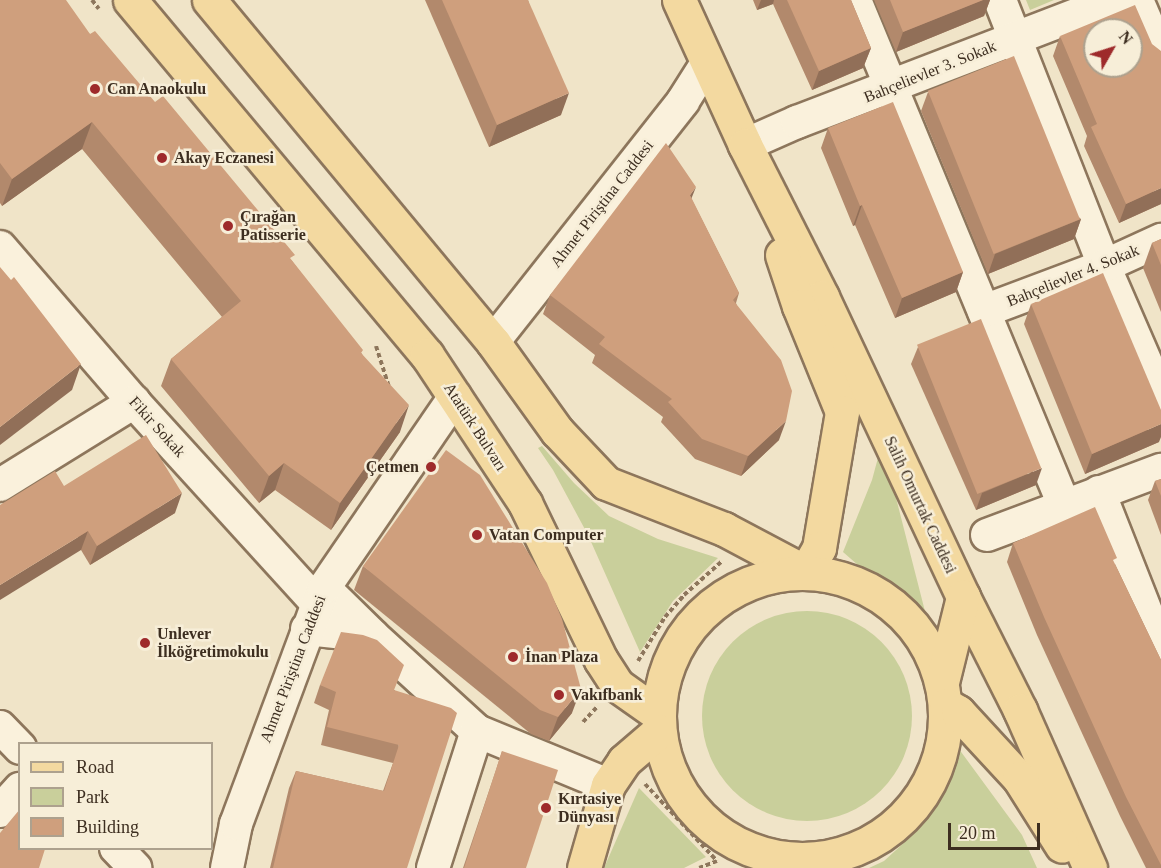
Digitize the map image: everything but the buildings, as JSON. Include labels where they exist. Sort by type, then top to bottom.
[{"type":"main road","name":"Atatürk Bulvarı","points":[[130,0],[427,355],[525,503],[617,685],[659,722]]},
{"type":"main road","points":[[209,0],[493,342],[557,431],[606,483],[724,529],[805,572]]},
{"type":"main road","name":"Salih Omurtak Caddesi","points":[[679,0],[745,145],[822,297],[963,597],[1020,710],[1090,868]]},
{"type":"main road","name":"Salih Omurtak Caddesi","points":[[745,145],[799,306],[842,412],[819,548],[805,572]]},
{"type":"main road","points":[[963,597],[944,694],[944,742],[933,777],[913,809],[885,834],[852,852],[815,860],[769,862],[730,840],[703,820],[681,794],[666,764],[659,722],[664,677],[679,642],[702,612],[732,590],[768,576],[805,572],[836,577],[856,584],[892,604],[914,627],[932,653],[944,694],[1020,778],[1075,868]]},
{"type":"main road","points":[[584,868],[608,785],[624,761],[659,722]]},
{"type":"street","points":[[855,0],[1064,505]]},
{"type":"street","points":[[1000,0],[1104,266],[1161,396]]},
{"type":"street","name":"Bahçelievler 3. Sokak","points":[[745,145],[797,122],[891,88],[1115,0]]},
{"type":"street","points":[[1137,0],[1161,56]]},
{"type":"street","name":"Ahmet Piriştina Caddesi","points":[[493,342],[683,101],[707,63]]},
{"type":"street","name":"Bahçelievler 4. Sokak","points":[[984,311],[1104,266],[1161,240]]},
{"type":"street","name":"Fikir Sokak","points":[[0,247],[316,607],[373,636],[477,731]]},
{"type":"street","name":"Ahmet Piriştina Caddesi","points":[[227,868],[236,824],[316,607],[455,397]]},
{"type":"street","points":[[0,485],[134,402]]},
{"type":"street","points":[[987,535],[1161,470]]},
{"type":"street","points":[[1099,492],[1161,650]]},
{"type":"street","points":[[316,607],[373,636]]},
{"type":"street","points":[[0,727],[18,746]]},
{"type":"street","points":[[433,868],[477,731],[608,785]]},
{"type":"street","points":[[0,811],[18,791]]},
{"type":"street","points":[[117,850],[135,868]]},
{"type":"path","points":[[637,663],[665,617],[684,594],[723,560]]},
{"type":"path","points":[[840,868],[837,865],[881,847],[911,824],[934,794],[947,764],[950,742]]},
{"type":"path","points":[[644,782],[717,861],[699,868]]},
{"type":"green space","points":[[1026,0],[1054,0],[1030,10]]},
{"type":"green space","points":[[882,443],[929,627],[843,552],[872,480]]},
{"type":"green space","points":[[542,446],[574,483],[609,516],[658,539],[718,558],[673,601],[640,652],[588,535],[553,470],[538,448]]},
{"type":"green space","points":[[797,611],[817,611],[838,615],[857,623],[888,649],[900,666],[908,685],[912,716],[908,747],[900,766],[874,797],[857,809],[838,817],[817,821],[797,821],[776,817],[757,809],[726,783],[714,766],[706,747],[702,726],[702,706],[706,685],[714,666],[740,635],[757,623],[776,615]]},
{"type":"green space","points":[[956,745],[1022,835],[1037,868],[869,868],[884,861],[918,830],[940,792]]},
{"type":"green space","points":[[639,788],[706,857],[684,868],[604,868]]},
{"type":"place","name":"Can Anaokulu","points":[[95,89]]},
{"type":"place","name":"Akay Eczanesi","points":[[162,158]]},
{"type":"place","name":"Çırağan Patisserie","points":[[228,226]]},
{"type":"place","name":"Çetmen","points":[[431,467]]},
{"type":"place","name":"Vatan Computer","points":[[477,535]]},
{"type":"place","name":"Unlever İlköğretimokulu","points":[[145,643]]},
{"type":"place","name":"İnan Plaza","points":[[513,657]]},
{"type":"place","name":"Vakıfbank","points":[[559,695]]},
{"type":"place","name":"Kırtasiye Dünyası","points":[[546,808]]}]
